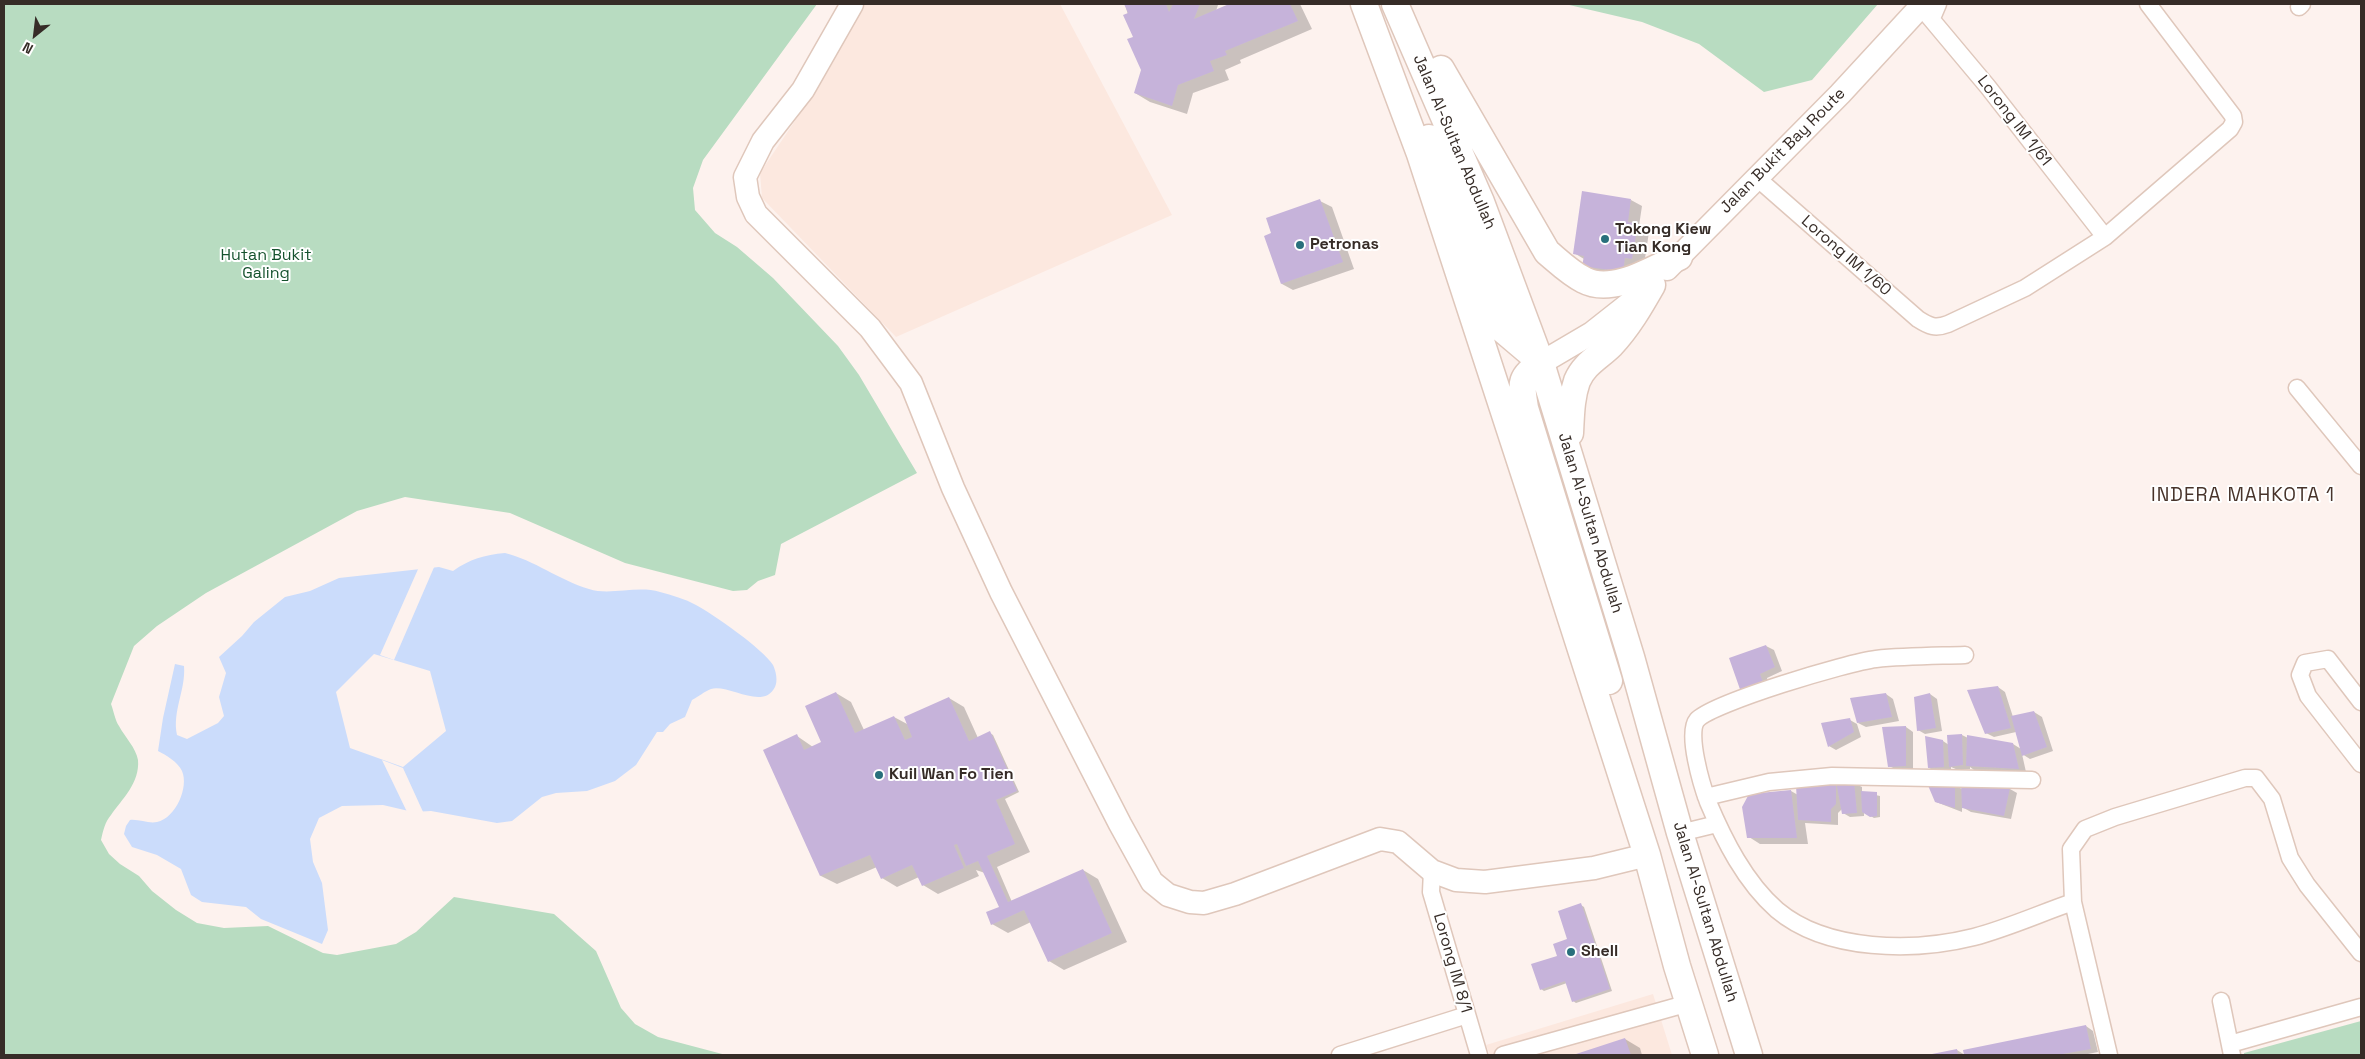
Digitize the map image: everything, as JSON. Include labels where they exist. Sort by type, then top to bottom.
[{"type":"main road","name":"Jalan Al-Sultan Abdullah","points":[[1364,4],[1420,154],[1454,257],[1647,856],[1677,966],[1705,1055]]},
{"type":"main road","points":[[1369,4],[1449,180],[1502,329],[1541,363],[1526,373],[1522,384],[1525,408],[1597,638],[1618,714],[1647,856]]},
{"type":"main road","name":"Jalan Al-Sultan Abdullah","points":[[1395,4],[1481,202],[1541,363],[1631,657],[1680,833],[1748,1055]]},
{"type":"main road","points":[[1403,4],[1547,252],[1586,282],[1611,284],[1628,280],[1678,257]]},
{"type":"main road","points":[[1569,453],[1572,400],[1578,379],[1586,366],[1610,346],[1632,321],[1652,285]]},
{"type":"street","points":[[852,4],[804,90],[763,141],[745,177],[748,197],[756,214],[870,328],[911,383],[953,488],[1001,592],[1120,824],[1152,882],[1168,895],[1190,902],[1204,903],[1235,894],[1380,839],[1398,842],[1432,871],[1456,880],[1486,882],[1594,868],[1647,856]]},
{"type":"street","points":[[2105,237],[2174,180],[2230,129],[2234,122],[2232,116],[2148,4]]},
{"type":"street","name":"Jalan Bukit Bay Route","points":[[1541,363],[1592,333],[1652,285],[1928,8]]},
{"type":"street","name":"Lorong IM 1/61","points":[[1928,8],[2105,237]]},
{"type":"street","name":"Lorong IM 1/60","points":[[1757,178],[1918,319],[1929,326],[1938,328],[2025,288],[2105,237]]},
{"type":"street","points":[[2297,388],[2361,466]]},
{"type":"street","points":[[1965,655],[1876,659],[1847,664],[1739,699],[1706,713],[1696,721],[1692,737],[1706,797],[1717,824],[1745,872],[1764,897],[1778,911],[1804,927],[1840,940],[1896,947],[1916,947],[1975,936],[2073,902]]},
{"type":"street","points":[[2361,702],[2328,659],[2305,663],[2300,675],[2308,696],[2361,764]]},
{"type":"street","points":[[1706,797],[1769,782],[1832,776],[2032,780]]},
{"type":"street","points":[[2109,1055],[2073,902],[2071,849],[2085,829],[2114,817],[2245,778],[2256,778],[2272,800],[2290,858],[2306,885],[2361,953]]},
{"type":"street","points":[[1680,833],[1717,824]]},
{"type":"street","name":"Lorong IM 8/1","points":[[1432,871],[1431,892],[1479,1055]]},
{"type":"street","points":[[2221,1001],[2231,1049],[2361,1007]]},
{"type":"street","points":[[1503,1055],[1689,1003]]},
{"type":"street","points":[[1340,1055],[1467,1015]]},
{"type":"shaded area","points":[[864,4],[1060,4],[1172,215],[896,337],[762,198],[760,173],[823,79]]},
{"type":"shaded area","points":[[1653,994],[1672,1055],[1490,1055],[1486,1045]]},
{"type":"green space","name":"Hutan Bukit Galing","points":[[4,4],[817,4],[703,160],[693,188],[695,210],[715,233],[737,247],[773,278],[838,346],[859,375],[917,473],[781,544],[775,575],[758,581],[747,590],[733,591],[625,563],[510,513],[405,497],[357,511],[206,593],[157,626],[134,646],[111,704],[118,724],[135,751],[138,768],[129,790],[107,821],[101,840],[109,854],[120,864],[139,876],[152,891],[176,910],[197,923],[224,928],[268,926],[323,953],[337,955],[396,944],[416,932],[454,897],[554,914],[596,951],[621,1008],[635,1024],[658,1037],[726,1055],[4,1055]]},
{"type":"green space","points":[[1565,4],[1878,4],[1812,80],[1764,92],[1699,44],[1642,22]]},
{"type":"green space","points":[[2361,1021],[2361,1055],[2244,1055],[2244,1053]]},
{"type":"water","points":[[505,553],[516,556],[567,581],[589,589],[597,591],[651,590],[692,603],[737,632],[768,658],[775,670],[776,685],[770,694],[762,697],[754,697],[718,688],[709,690],[692,700],[685,717],[670,724],[663,732],[657,732],[636,765],[615,781],[587,791],[556,793],[542,797],[512,821],[497,823],[431,811],[413,812],[383,805],[342,806],[319,818],[310,839],[313,862],[322,883],[328,930],[322,944],[261,919],[246,907],[202,902],[191,895],[181,869],[157,855],[132,847],[124,834],[130,820],[157,822],[164,819],[175,808],[184,785],[182,771],[178,765],[158,751],[175,664],[184,666],[183,684],[176,717],[177,735],[187,739],[218,723],[224,716],[219,697],[226,673],[219,657],[254,622],[285,597],[310,591],[339,578],[439,567],[453,571],[484,556]],"holes":[[[374,654],[430,671],[446,731],[403,767],[350,748],[336,692]]]},
{"type":"pier","points":[[435,565],[394,660],[380,655],[419,567]]},
{"type":"pier","points":[[382,760],[403,768],[424,814],[408,814]]},
{"type":"building","points":[[1124,4],[1166,4],[1169,12],[1173,4],[1200,4],[1194,19],[1229,4],[1290,4],[1298,21],[1225,51],[1227,55],[1210,61],[1214,71],[1178,85],[1172,106],[1134,93],[1141,70],[1127,39],[1133,37],[1123,15],[1128,13]]},
{"type":"building","name":"Tokong Kiew Tian Kong","points":[[1582,191],[1631,199],[1628,222],[1638,224],[1632,259],[1625,258],[1623,272],[1582,266],[1584,256],[1573,254]]},
{"type":"building","points":[[1320,199],[1343,262],[1281,284],[1264,236],[1271,233],[1266,218]]},
{"type":"building","points":[[1766,645],[1775,667],[1760,674],[1765,688],[1742,695],[1729,658]]},
{"type":"building","points":[[1998,686],[2011,728],[1985,734],[1967,690]]},
{"type":"building","name":"Kuil Wan Fo Tien","points":[[836,692],[855,733],[894,716],[905,740],[912,737],[904,717],[949,697],[969,741],[990,731],[1017,791],[996,800],[1015,844],[987,856],[1008,902],[1083,869],[1112,933],[1048,962],[1024,910],[991,925],[986,912],[999,907],[978,861],[966,866],[957,844],[954,845],[964,868],[922,886],[912,865],[881,879],[870,855],[820,876],[763,750],[797,734],[804,750],[821,742],[805,706]]},
{"type":"building","points":[[1886,693],[1892,717],[1857,723],[1850,698]]},
{"type":"building","points":[[1930,693],[1936,728],[1917,731],[1914,697]]},
{"type":"building","points":[[2034,711],[2047,747],[2022,756],[2011,716]]},
{"type":"building","points":[[1850,718],[1854,732],[1828,747],[1821,723]]},
{"type":"building","points":[[1906,726],[1906,766],[1888,767],[1882,727]]},
{"type":"building","points":[[1962,734],[1963,765],[1949,767],[1947,735]]},
{"type":"building","points":[[1967,735],[2013,743],[2019,769],[1966,766]]},
{"type":"building","points":[[1925,736],[1943,740],[1944,767],[1928,768]]},
{"type":"building","points":[[1836,781],[1854,781],[1857,813],[1842,814]]},
{"type":"building","points":[[1836,781],[1836,804],[1831,809],[1831,822],[1798,820],[1796,786]]},
{"type":"building","points":[[1927,783],[1955,784],[1955,808],[1935,802]]},
{"type":"building","points":[[1961,784],[2010,788],[2004,816],[1962,808]]},
{"type":"building","points":[[1791,790],[1797,838],[1747,838],[1742,807],[1749,794]]},
{"type":"building","points":[[1861,791],[1877,792],[1877,816],[1870,817],[1862,812]]},
{"type":"building","points":[[1581,903],[1610,989],[1572,1002],[1565,981],[1540,990],[1531,964],[1557,956],[1553,944],[1567,939],[1558,911]]},
{"type":"building","points":[[2086,1025],[2091,1049],[2057,1055],[1964,1055],[1963,1050]]},
{"type":"building","points":[[1625,1038],[1631,1055],[1573,1055]]},
{"type":"building","points":[[1957,1049],[1958,1055],[1932,1054]]},
{"type":"place","name":"Tokong Kiew Tian Kong","points":[[1605,239]]},
{"type":"place","name":"Petronas","points":[[1300,245]]},
{"type":"place","name":"Kuil Wan Fo Tien","points":[[879,775]]},
{"type":"place","name":"Shell","points":[[1571,952]]},
{"type":"district","name":"INDERA MAHKOTA 1","points":[[2243,496]]}]
